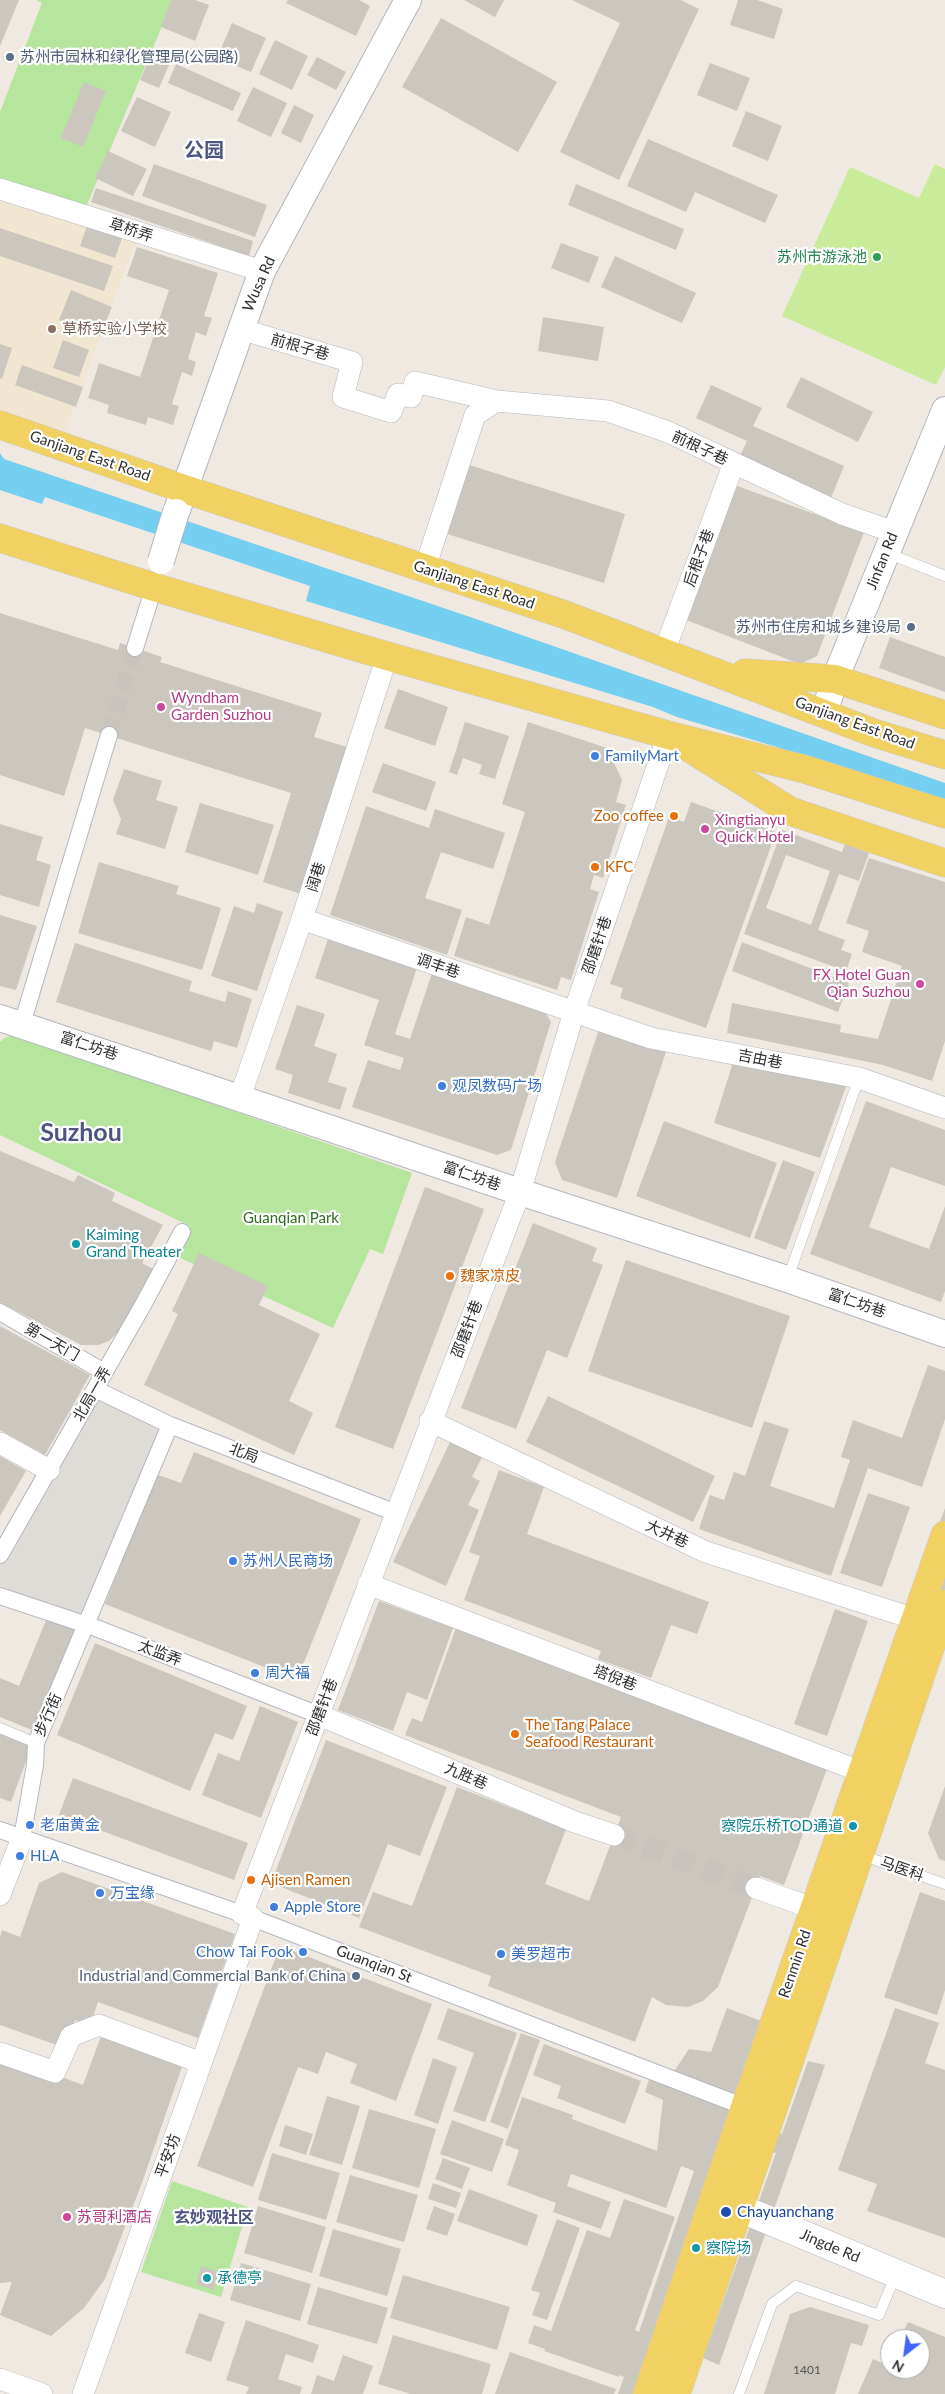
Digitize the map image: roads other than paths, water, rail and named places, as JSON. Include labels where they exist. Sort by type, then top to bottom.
[{"type":"main road","name":"Ganjiang East Road","points":[[0,424],[180,500],[425,568],[562,614],[874,733],[945,754]]},
{"type":"main road","points":[[0,538],[154,587],[387,656],[668,735],[804,769],[945,814]]},
{"type":"main road","points":[[717,672],[835,679],[945,715]]},
{"type":"main road","points":[[668,735],[790,810],[945,863]]},
{"type":"main road","name":"Renmin Rd","points":[[676,2394],[860,1854],[936,1621],[945,1535]]},
{"type":"main road","name":"Renmin Rd","points":[[648,2394],[745,2107],[862,1772],[936,1621]]},
{"type":"main road","name":"Jingde Rd","points":[[715,2198],[945,2294]]},
{"type":"street","name":"Wusa Rd","points":[[154,587],[180,500],[262,271],[408,0]]},
{"type":"street","name":"草桥弄","points":[[0,188],[262,271]]},
{"type":"street","name":"前根子巷","points":[[240,329],[352,362],[343,397],[391,412],[398,394],[411,398],[415,382],[496,401],[608,411],[668,432],[842,514],[890,542]]},
{"type":"street","points":[[425,568],[475,415],[496,401]]},
{"type":"street","name":"Jinfan Rd","points":[[824,713],[835,679],[945,410]]},
{"type":"street","name":"后根子巷","points":[[664,652],[734,463]]},
{"type":"street","points":[[135,648],[154,587]]},
{"type":"street","name":"阔巷","points":[[240,1097],[302,919],[387,656]]},
{"type":"street","name":"邵磨针巷","points":[[247,1916],[319,1714],[368,1584],[520,1192],[574,1012],[668,735]]},
{"type":"street","points":[[6,1021],[109,736]]},
{"type":"street","name":"调丰巷","points":[[302,919],[574,1012]]},
{"type":"street","name":"吉由巷","points":[[574,1012],[651,1038],[859,1078],[945,1108]]},
{"type":"street","name":"富仁坊巷","points":[[6,1021],[787,1279],[945,1334]]},
{"type":"street","name":"北局一弄","points":[[0,1555],[144,1305],[182,1232]]},
{"type":"street","name":"第一天门","points":[[0,1312],[104,1372]]},
{"type":"street","name":"北局","points":[[95,1389],[170,1424],[396,1513]]},
{"type":"street","name":"大井巷","points":[[430,1421],[706,1552],[936,1621]]},
{"type":"street","name":"步行街","points":[[22,1838],[35,1764],[36,1743],[87,1626],[170,1424]]},
{"type":"street","points":[[0,1443],[48,1470]]},
{"type":"street","name":"塔倪巷","points":[[368,1584],[862,1772]]},
{"type":"street","name":"太监弄","points":[[0,1596],[87,1626],[319,1714]]},
{"type":"street","name":"九胜巷","points":[[319,1714],[575,1822],[614,1836]]},
{"type":"street","name":"Guanqian St","points":[[0,1830],[247,1916],[745,2107]]},
{"type":"street","points":[[0,1895],[22,1838]]},
{"type":"street","points":[[756,1888],[815,1909]]},
{"type":"street","name":"平安坊","points":[[83,2394],[200,2065],[247,1916]]},
{"type":"street","points":[[0,2053],[55,2072],[71,2036],[99,2025],[191,2059],[200,2065]]},
{"type":"street","points":[[0,2379],[42,2394]]},
{"type":"lane","points":[[890,542],[945,576]]},
{"type":"lane","points":[[787,1279],[859,1078]]},
{"type":"lane","points":[[0,1728],[36,1743]]},
{"type":"lane","name":"马医科","points":[[860,1854],[945,1884]]},
{"type":"lane","points":[[739,2394],[772,2304],[778,2299],[796,2286],[879,2315],[896,2274]]},
{"type":"water","points":[[0,453],[4,459],[476,619],[945,783],[945,806],[861,779],[777,747],[677,717],[653,707],[306,601],[310,586],[45,497],[42,504],[0,490]]},
{"type":"tunnel","points":[[109,735],[135,648]]},
{"type":"tunnel","points":[[614,1835],[756,1888]]},
{"type":"place","name":"苏州市园林和绿化管理局(公园路)","points":[[10,57]]},
{"type":"place","name":"苏州市游泳池","points":[[877,257]]},
{"type":"place","name":"草桥实验小学校","points":[[52,329]]},
{"type":"place","name":"苏州市住房和城乡建设局","points":[[911,627]]},
{"type":"place","name":"Wyndham Garden Suzhou","points":[[161,707]]},
{"type":"place","name":"FamilyMart","points":[[595,756]]},
{"type":"place","name":"Zoo coffee","points":[[674,816]]},
{"type":"place","name":"Xingtianyu Quick Hotel","points":[[705,829]]},
{"type":"place","name":"KFC","points":[[595,867]]},
{"type":"place","name":"FX Hotel Guan Qian Suzhou","points":[[920,984]]},
{"type":"place","name":"观凤数码广场","points":[[442,1086]]},
{"type":"place","name":"Kaiming Grand Theater","points":[[76,1244]]},
{"type":"place","name":"魏家凉皮","points":[[450,1276]]},
{"type":"place","name":"苏州人民商场","points":[[233,1561]]},
{"type":"place","name":"周大福","points":[[255,1673]]},
{"type":"place","name":"The Tang Palace Seafood Restaurant","points":[[515,1734]]},
{"type":"place","name":"老庙黄金","points":[[30,1825]]},
{"type":"place","name":"察院乐桥TOD通道","points":[[853,1826]]},
{"type":"place","name":"HLA","points":[[20,1856]]},
{"type":"place","name":"Ajisen Ramen","points":[[251,1880]]},
{"type":"place","name":"万宝缘","points":[[100,1893]]},
{"type":"place","name":"Apple Store","points":[[274,1907]]},
{"type":"place","name":"Chow Tai Fook","points":[[303,1952]]},
{"type":"place","name":"美罗超市","points":[[501,1954]]},
{"type":"place","name":"Industrial and Commercial Bank of China","points":[[356,1976]]},
{"type":"place","name":"Chayuanchang","points":[[726,2212]]},
{"type":"place","name":"苏哥利酒店","points":[[67,2217]]},
{"type":"place","name":"察院场","points":[[696,2248]]},
{"type":"place","name":"承德亭","points":[[207,2278]]},
{"type":"district","name":"公园","points":[[204,151]]},
{"type":"district","name":"Suzhou","points":[[81,1133]]},
{"type":"district","name":"玄妙观社区","points":[[214,2218]]},
{"type":"park label","name":"Guanqian Park","points":[[291,1218]]}]
